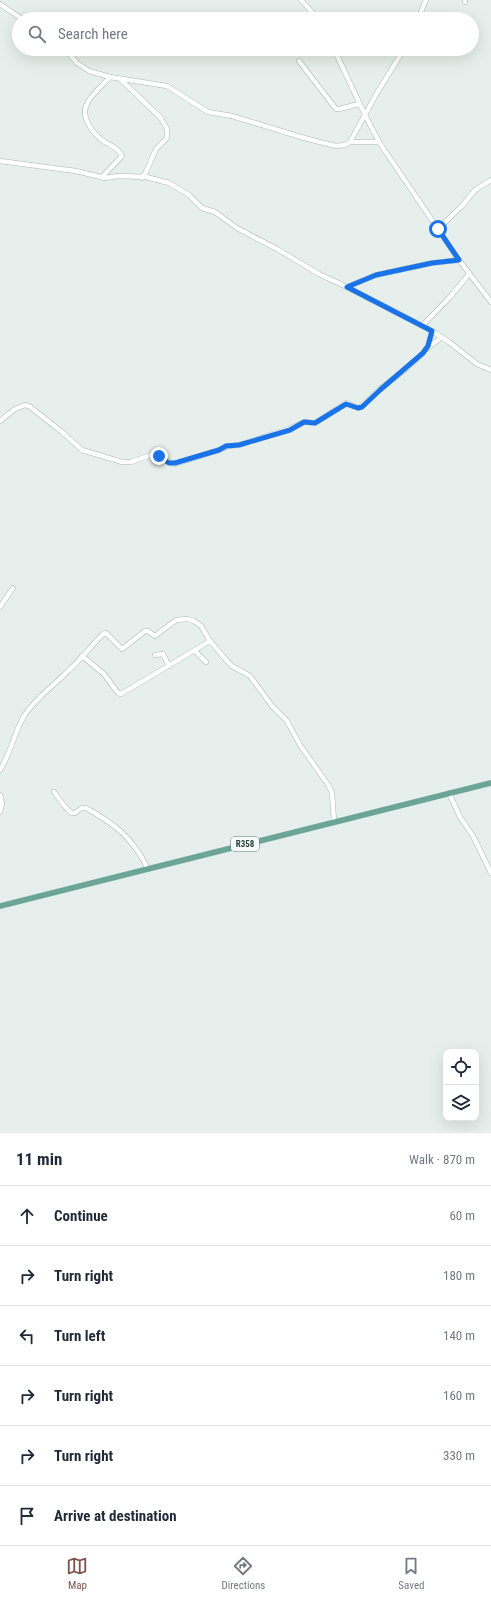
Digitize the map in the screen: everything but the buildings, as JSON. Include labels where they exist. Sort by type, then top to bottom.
[{"type":"main road","name":"R358","points":[[0,906],[334,821],[491,783]]},
{"type":"street","points":[[301,0],[312,12]]},
{"type":"street","points":[[421,12],[426,0]]},
{"type":"street","points":[[0,4],[12,12]]},
{"type":"street","points":[[71,56],[84,68],[110,77],[166,86],[208,112],[232,116],[336,146],[345,146],[350,142],[400,56]]},
{"type":"street","points":[[337,56],[359,104],[379,142],[459,260],[491,302]]},
{"type":"street","points":[[299,61],[336,109],[338,110],[359,104]]},
{"type":"street","points":[[102,177],[122,156],[118,150],[94,133],[90,127],[85,109],[93,95],[110,77]]},
{"type":"street","points":[[119,79],[161,118],[167,129],[167,138],[156,149],[142,178]]},
{"type":"street","points":[[350,142],[379,142]]},
{"type":"street","points":[[0,161],[76,171],[102,177],[118,176],[164,181],[176,186],[189,195],[202,208],[215,212],[238,228],[319,274],[432,331],[476,363],[491,370]]},
{"type":"street","points":[[438,229],[462,206],[475,190],[491,180]]},
{"type":"street","points":[[347,287],[376,275],[432,263],[459,260]]},
{"type":"street","points":[[422,326],[469,274]]},
{"type":"street","points":[[425,350],[432,331]]},
{"type":"street","points":[[0,421],[15,409],[25,405],[29,406],[62,432],[82,450],[122,462],[131,462],[154,454],[174,464],[219,450],[226,446],[239,445],[290,430],[304,422],[315,423],[346,404],[358,408],[362,407],[383,387],[407,368],[425,350],[432,347],[442,337]]},
{"type":"street","points":[[0,607],[13,588]]},
{"type":"street","points":[[0,770],[12,747],[16,732],[34,703],[70,669],[104,633],[110,636],[121,649],[145,631],[148,631],[156,636],[174,621],[179,619],[188,619],[197,622],[210,641],[232,666],[252,679],[272,706],[286,721],[330,790],[334,821]]},
{"type":"street","points":[[82,656],[104,674],[119,694],[126,692],[210,641]]},
{"type":"street","points":[[195,651],[206,662]]},
{"type":"street","points":[[155,655],[163,654],[169,666]]},
{"type":"street","points":[[54,792],[62,804],[71,813],[75,813],[82,808],[86,808],[121,830],[137,849],[148,869]]},
{"type":"street","points":[[449,793],[460,818],[473,836],[491,873]]},
{"type":"street","points":[[0,796],[2,803],[0,812]]},
{"type":"route","points":[[159,456],[172,464],[219,450],[226,446],[244,444],[290,430],[304,422],[315,423],[346,404],[358,408],[362,407],[423,353],[428,346],[432,331],[347,287],[376,275],[432,263],[459,260],[438,229]]}]
